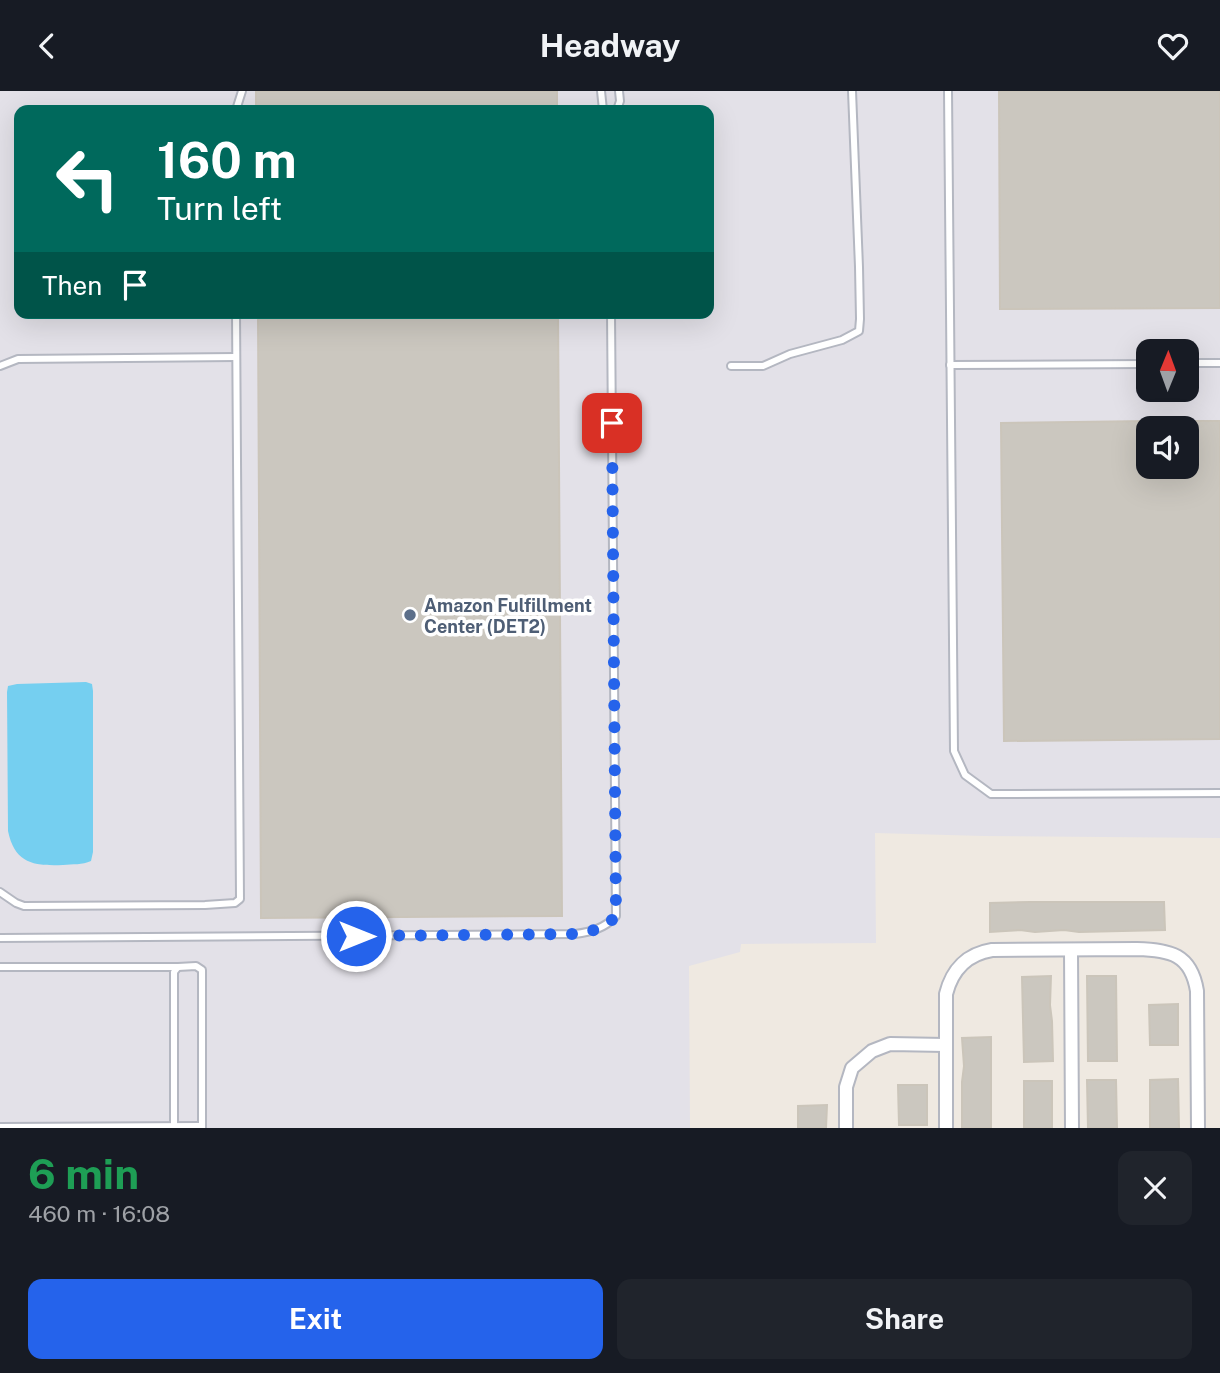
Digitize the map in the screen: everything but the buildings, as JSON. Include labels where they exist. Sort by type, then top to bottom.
[{"type":"street","points":[[946,1128],[945,1005],[949,983],[960,964],[984,951],[992,950],[1158,950],[1171,953],[1189,965],[1194,976],[1197,991],[1198,1128]]},
{"type":"street","points":[[1071,950],[1072,1128]]},
{"type":"street","points":[[846,1128],[846,1087],[852,1068],[872,1051],[890,1044],[945,1045]]},
{"type":"lane","points":[[731,366],[763,366],[790,354],[842,340],[859,331],[852,91]]},
{"type":"lane","points":[[948,91],[954,751],[965,775],[991,794],[1220,793]]},
{"type":"lane","points":[[0,892],[24,906],[236,904],[240,899],[236,319]]},
{"type":"lane","points":[[0,938],[575,934],[609,924],[616,916],[611,319]]},
{"type":"lane","points":[[0,366],[18,359],[236,357]]},
{"type":"lane","points":[[1199,363],[1220,363]]},
{"type":"lane","points":[[950,365],[1136,364]]},
{"type":"lane","points":[[0,967],[196,966],[202,970],[202,1127],[0,1127]]},
{"type":"lane","points":[[174,1126],[174,972],[178,967]]},
{"type":"shaded area","points":[[0,91],[1220,91],[1220,838],[875,833],[876,943],[741,944],[740,952],[689,966],[690,1128],[0,1128]]},
{"type":"water","points":[[86,682],[92,684],[93,691],[91,861],[81,864],[43,865],[27,861],[15,850],[8,831],[8,686]]},
{"type":"place","name":"Amazon Fulfillment Center (DET2)","points":[[410,615]]},
{"type":"route","points":[[356,936],[575,934],[599,929],[609,924],[616,916],[612,423]]}]
